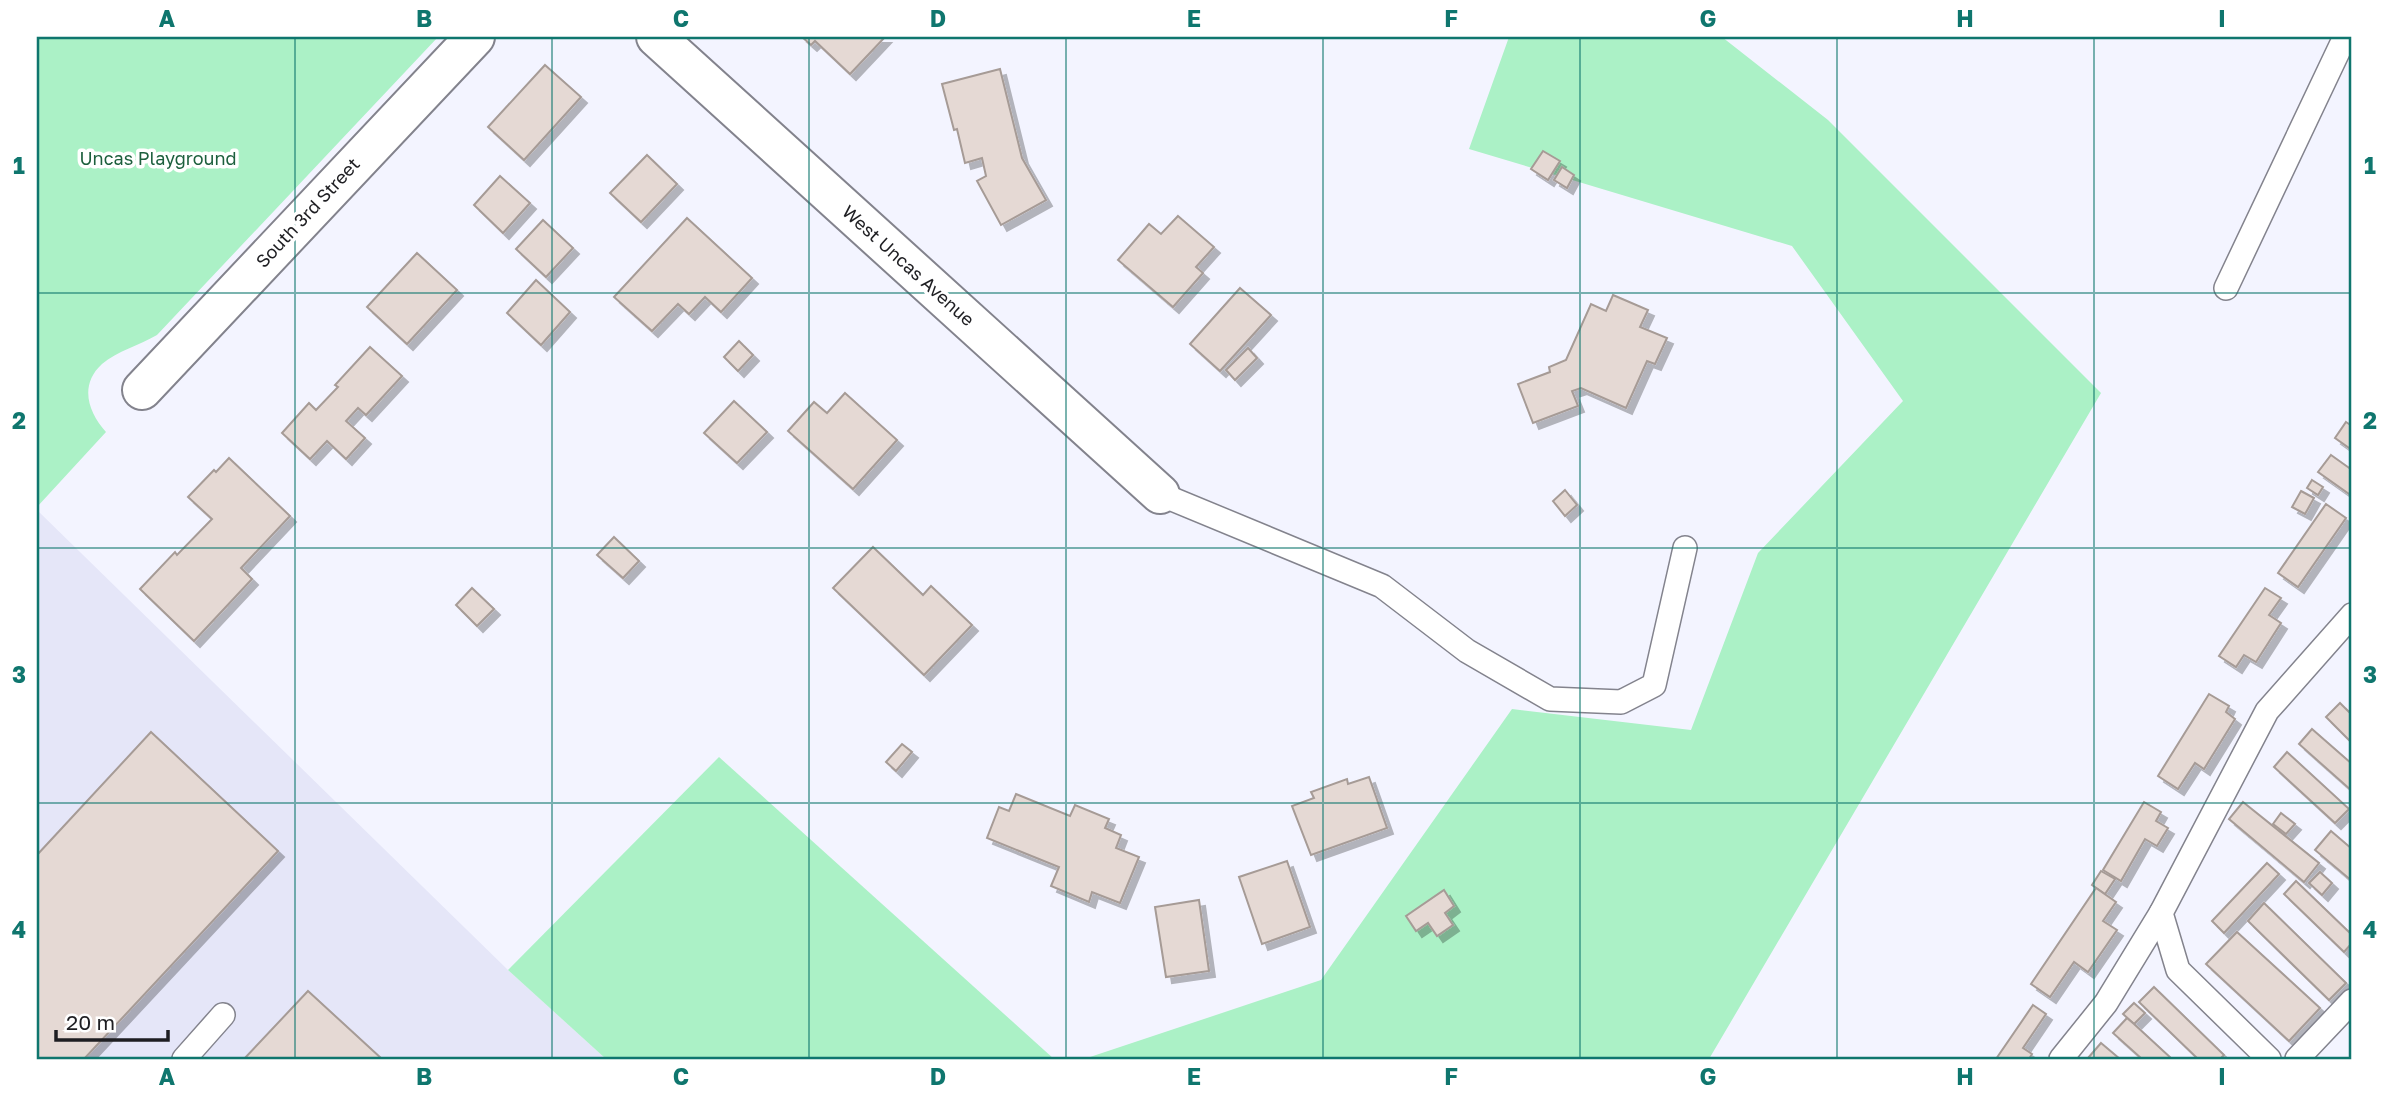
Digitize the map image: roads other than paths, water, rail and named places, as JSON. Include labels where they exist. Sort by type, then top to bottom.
[{"type":"street","name":"South 3rd Street","points":[[142,390],[475,37]]},
{"type":"street","name":"West Uncas Avenue","points":[[656,37],[1160,494]]},
{"type":"lane","points":[[2226,288],[2344,37]]},
{"type":"lane","points":[[1160,494],[1382,586],[1467,651],[1550,699],[1621,702],[1654,685],[1685,548]]},
{"type":"lane","points":[[2061,1059],[2106,1003],[2161,913],[2267,710],[2352,615]]},
{"type":"lane","points":[[2161,913],[2178,970],[2269,1059]]},
{"type":"lane","points":[[2297,1059],[2352,1001]]},
{"type":"lane","points":[[184,1059],[223,1015]]},
{"type":"park label","name":"Uncas Playground","points":[[158,159]]}]
